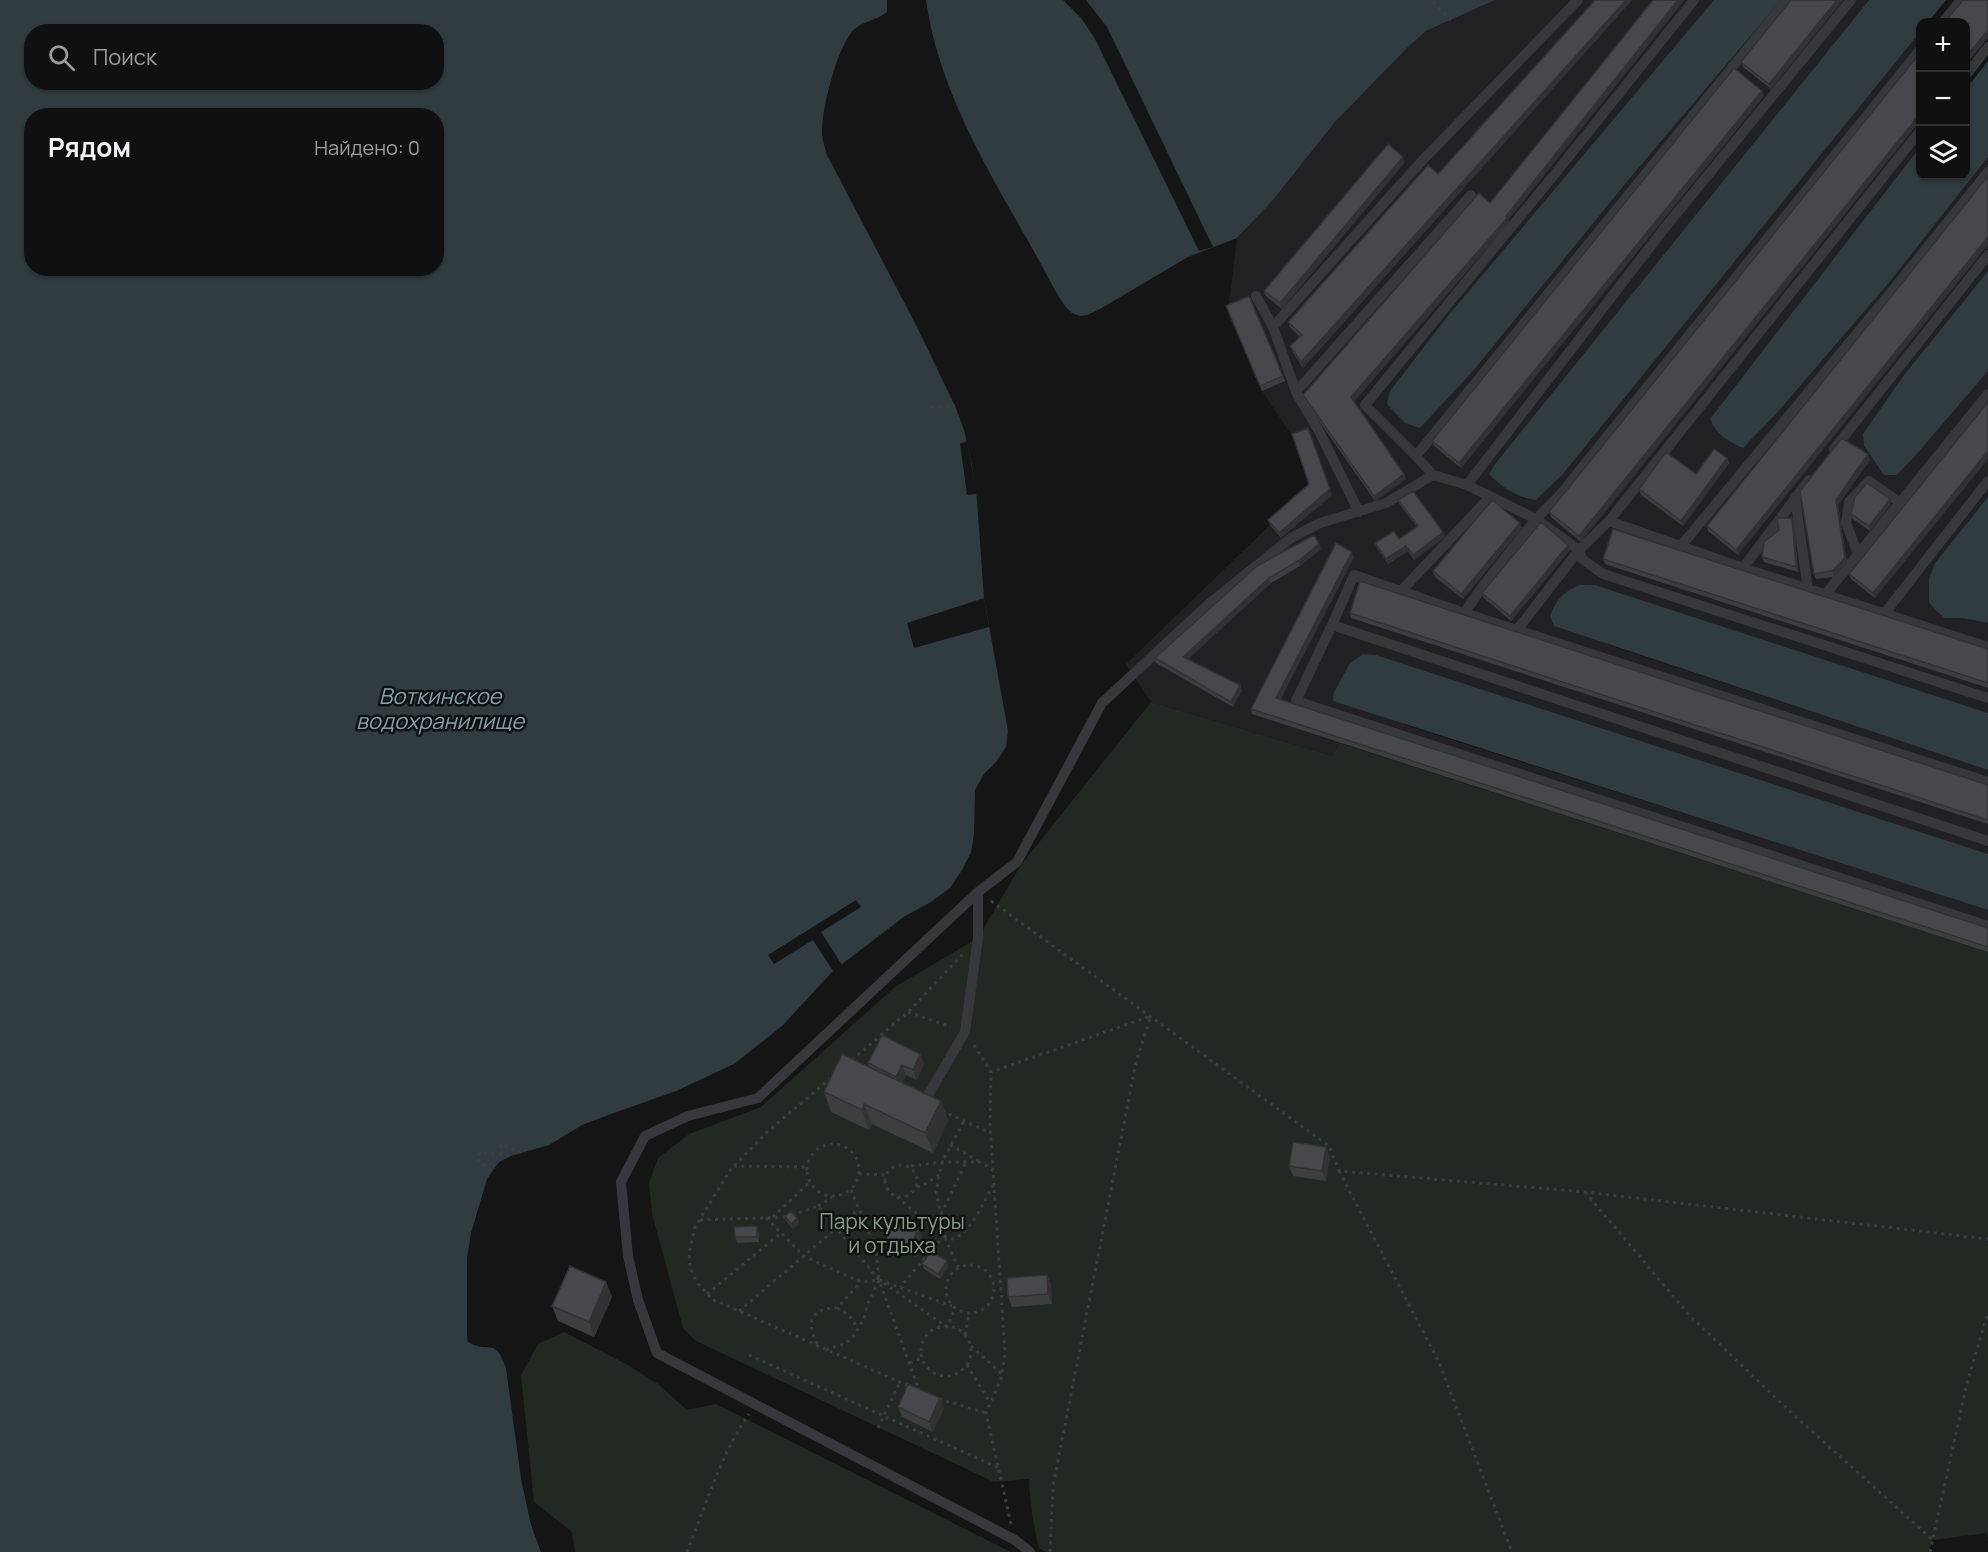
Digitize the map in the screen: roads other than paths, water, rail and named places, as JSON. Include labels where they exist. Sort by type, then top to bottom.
[{"type":"lane","points":[[1273,327],[1420,163],[1578,0]]},
{"type":"lane","points":[[1694,0],[1365,405],[1433,475],[1467,485],[1536,519],[1579,550],[1582,559],[1603,574],[1988,698]]},
{"type":"lane","points":[[1416,456],[1787,0]]},
{"type":"lane","points":[[1467,485],[1664,230],[1851,0]]},
{"type":"lane","points":[[1945,18],[1961,0]]},
{"type":"lane","points":[[1967,72],[1988,47]]},
{"type":"lane","points":[[1464,613],[1536,519],[1560,495],[1593,455],[1916,55]]},
{"type":"lane","points":[[1517,630],[1579,550],[1609,521],[1916,136]]},
{"type":"lane","points":[[1681,546],[1988,172]]},
{"type":"lane","points":[[1296,392],[1471,195]]},
{"type":"lane","points":[[1825,460],[1988,255]]},
{"type":"lane","points":[[1256,296],[1273,327],[1296,392],[1320,433],[1359,512]]},
{"type":"lane","points":[[1825,595],[1988,394]]},
{"type":"lane","points":[[1743,568],[1817,469]]},
{"type":"lane","points":[[1030,1552],[1015,1540],[657,1353],[638,1300],[627,1256],[621,1182],[645,1137],[688,1116],[758,1098],[978,892],[1017,862],[1102,703],[1210,603],[1291,538],[1320,523],[1386,503],[1433,475]]},
{"type":"lane","points":[[1858,554],[1846,523],[1849,502],[1869,481],[1899,502]]},
{"type":"lane","points":[[1884,614],[1988,481]]},
{"type":"lane","points":[[1401,591],[1490,497]]},
{"type":"lane","points":[[1795,497],[1808,590]]},
{"type":"lane","points":[[1609,521],[1808,590],[1988,647]]},
{"type":"lane","points":[[1988,782],[1464,613],[1354,575],[1296,701],[1988,927]]},
{"type":"lane","points":[[1332,625],[1988,841]]},
{"type":"lane","points":[[924,1102],[965,1032],[978,938],[978,892]]},
{"type":"water","name":"Воткинское водохранилище","points":[[0,0],[887,0],[887,12],[859,26],[845,42],[827,95],[822,135],[827,155],[916,325],[964,430],[977,500],[984,598],[1008,731],[1006,747],[984,774],[975,790],[974,834],[971,852],[950,888],[931,902],[905,916],[833,971],[782,1026],[734,1064],[676,1091],[582,1125],[549,1145],[511,1156],[499,1162],[487,1179],[471,1233],[467,1258],[467,1337],[468,1342],[475,1345],[495,1349],[506,1368],[521,1479],[531,1525],[541,1552],[0,1552]]},
{"type":"water","points":[[926,0],[1495,0],[1426,31],[1408,47],[1335,122],[1273,200],[1237,238],[1188,257],[1100,309],[1080,316],[1072,313],[1065,306],[1056,292],[978,151],[946,78],[934,39]]},
{"type":"water","points":[[1714,0],[1781,0],[1630,178],[1474,370],[1420,428],[1405,423],[1387,404],[1390,391],[1447,317]]},
{"type":"water","points":[[1869,0],[1946,0],[1931,18],[1916,18],[1916,37],[1563,474],[1536,500],[1516,495],[1489,474]]},
{"type":"water","points":[[1988,61],[1988,157],[1970,180],[1970,126],[1970,84]]},
{"type":"water","points":[[1916,152],[1916,180],[1970,180],[1887,285],[1777,413],[1743,448],[1719,433],[1710,419]]},
{"type":"water","points":[[1988,271],[1988,371],[1897,475],[1884,475],[1864,446],[1863,434],[1904,375]]},
{"type":"water","points":[[1988,497],[1988,623],[1962,618],[1945,618],[1929,602],[1929,579],[1935,563]]},
{"type":"water","points":[[1579,585],[1595,585],[1988,713],[1988,770],[1554,626],[1550,616],[1558,600]]},
{"type":"water","points":[[1363,654],[1376,655],[1988,854],[1988,910],[1333,701],[1334,692],[1350,663]]},
{"type":"park label","name":"Парк культуры и отдыха","points":[[892,1233]]}]
